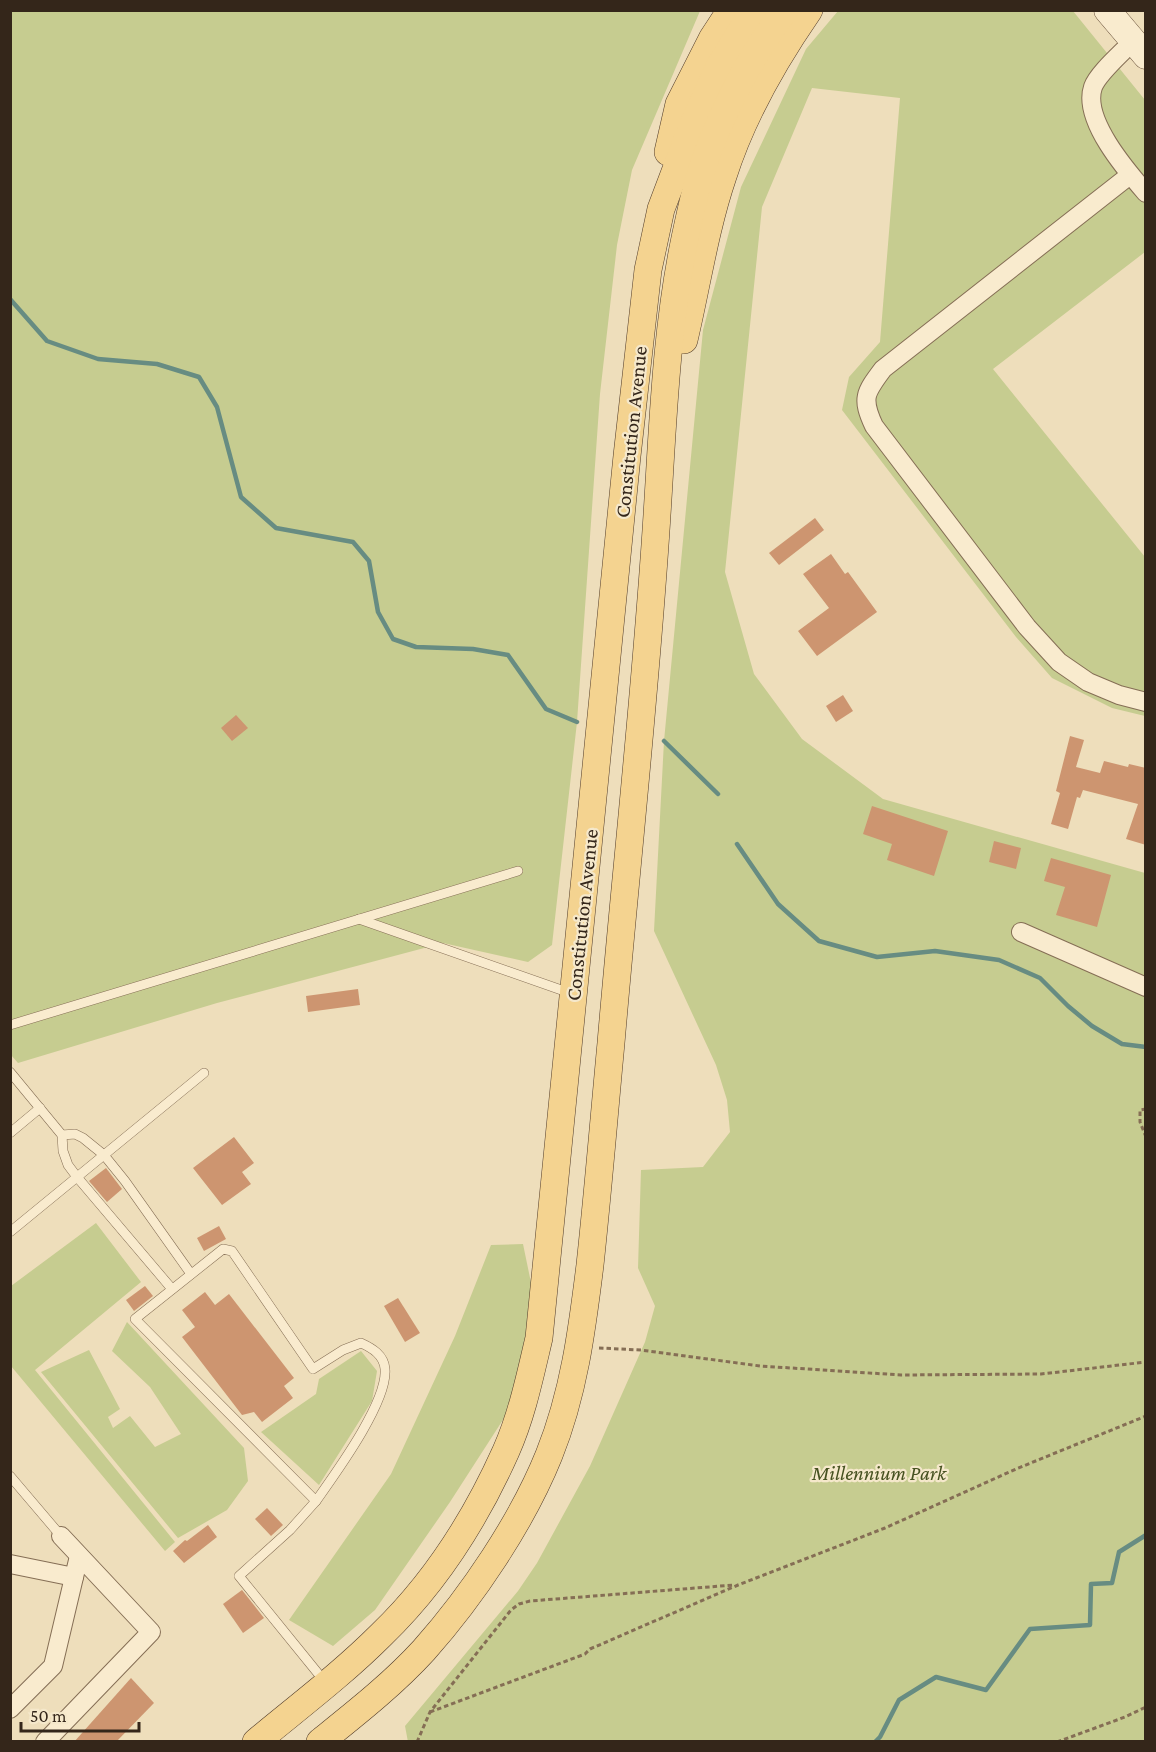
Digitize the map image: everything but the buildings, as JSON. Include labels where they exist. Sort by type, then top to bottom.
[{"type":"main road","points":[[661,209],[667,159],[679,104],[712,39],[731,10]]},
{"type":"main road","name":"Constitution Avenue","points":[[256,1742],[382,1635],[421,1591],[452,1549],[481,1502],[507,1450],[524,1398],[539,1338],[648,270],[661,209],[692,127],[718,67],[754,10]]},
{"type":"main road","name":"Constitution Avenue","points":[[320,1742],[376,1696],[422,1652],[458,1608],[489,1566],[524,1506],[549,1456],[564,1412],[580,1348],[595,1217],[653,586],[665,395],[676,285],[694,196],[706,157],[751,62],[785,10]]},
{"type":"main road","points":[[665,395],[684,340],[708,229],[723,176],[757,94],[783,47],[809,10]]},
{"type":"main road","points":[[1107,10],[1139,49]]},
{"type":"street","points":[[1139,49],[1110,64],[1093,86],[1091,103],[1096,120],[1112,150],[1146,194]]},
{"type":"street","points":[[1130,175],[883,369],[867,390],[866,409],[882,436],[1027,627],[1059,662],[1088,682],[1119,695],[1146,702]]},
{"type":"street","points":[[1021,933],[1146,987]]},
{"type":"street","points":[[45,1742],[152,1632],[61,1536]]},
{"type":"street","points":[[10,1709],[53,1666],[80,1556]]},
{"type":"street","points":[[10,1564],[74,1576]]},
{"type":"lane","points":[[10,1025],[518,871]]},
{"type":"lane","points":[[359,919],[575,994]]},
{"type":"lane","points":[[10,1072],[62,1135],[63,1151],[68,1165],[172,1289]]},
{"type":"lane","points":[[10,1232],[204,1073]]},
{"type":"lane","points":[[10,1133],[40,1108]]},
{"type":"lane","points":[[62,1135],[75,1134],[104,1155],[191,1274]]},
{"type":"lane","points":[[316,1501],[135,1319],[223,1249],[232,1251],[313,1369],[343,1350],[361,1343],[372,1348],[381,1357],[385,1369],[381,1395],[346,1460],[316,1501],[290,1530],[239,1576],[327,1684]]},
{"type":"lane","points":[[10,1476],[61,1536]]},
{"type":"path","points":[[1146,1109],[1140,1110],[1139,1116],[1146,1137]]},
{"type":"path","points":[[580,1348],[641,1350],[760,1366],[901,1375],[1041,1374],[1146,1362]]},
{"type":"path","points":[[429,1712],[585,1654],[590,1649],[738,1585],[885,1528],[1016,1469],[1146,1416]]},
{"type":"path","points":[[417,1742],[429,1712],[511,1610],[519,1604],[530,1601],[738,1585]]},
{"type":"path","points":[[1057,1742],[1146,1707]]},
{"type":"green space","points":[[11,11],[700,11],[632,170],[617,245],[600,394],[577,722],[552,945],[528,962],[443,943],[217,1003],[18,1063],[11,1055]]},
{"type":"green space","name":"Millennium Park","points":[[838,11],[1073,11],[1145,100],[1145,252],[993,369],[1145,557],[1145,716],[1112,708],[1052,678],[1016,637],[842,410],[849,377],[880,342],[900,98],[812,88],[762,207],[725,572],[754,674],[802,739],[883,799],[1145,873],[1145,1741],[408,1742],[405,1726],[518,1591],[537,1563],[590,1466],[645,1342],[655,1306],[638,1268],[641,1170],[703,1167],[730,1132],[727,1100],[716,1065],[654,931],[664,741],[703,330],[741,187],[806,49]]},
{"type":"green space","points":[[96,1223],[141,1282],[35,1370],[175,1542],[165,1551],[11,1366],[11,1286]]},
{"type":"green space","points":[[523,1244],[535,1302],[508,1412],[450,1502],[375,1610],[333,1646],[289,1620],[391,1474],[455,1336],[491,1245]]},
{"type":"green space","points":[[127,1322],[244,1448],[248,1481],[227,1510],[178,1538],[41,1372],[89,1350],[120,1409],[108,1417],[113,1428],[130,1416],[155,1447],[181,1434],[150,1387],[112,1351]]},
{"type":"green space","points":[[361,1351],[377,1371],[372,1401],[319,1485],[261,1432],[316,1394],[319,1379]]},
{"type":"waterway","points":[[10,299],[47,341],[98,359],[157,364],[199,377],[217,407],[241,497],[276,528],[353,542],[369,561],[378,612],[393,639],[416,647],[473,649],[508,655],[546,709],[577,722]]},
{"type":"waterway","points":[[664,741],[718,794]]},
{"type":"waterway","points":[[737,844],[778,904],[819,941],[877,957],[935,951],[999,960],[1040,978],[1092,1026],[1122,1044],[1146,1047]]},
{"type":"waterway","points":[[875,1742],[880,1737],[899,1700],[936,1677],[986,1690],[1030,1629],[1090,1625],[1091,1584],[1112,1583],[1119,1552],[1146,1535]]}]
